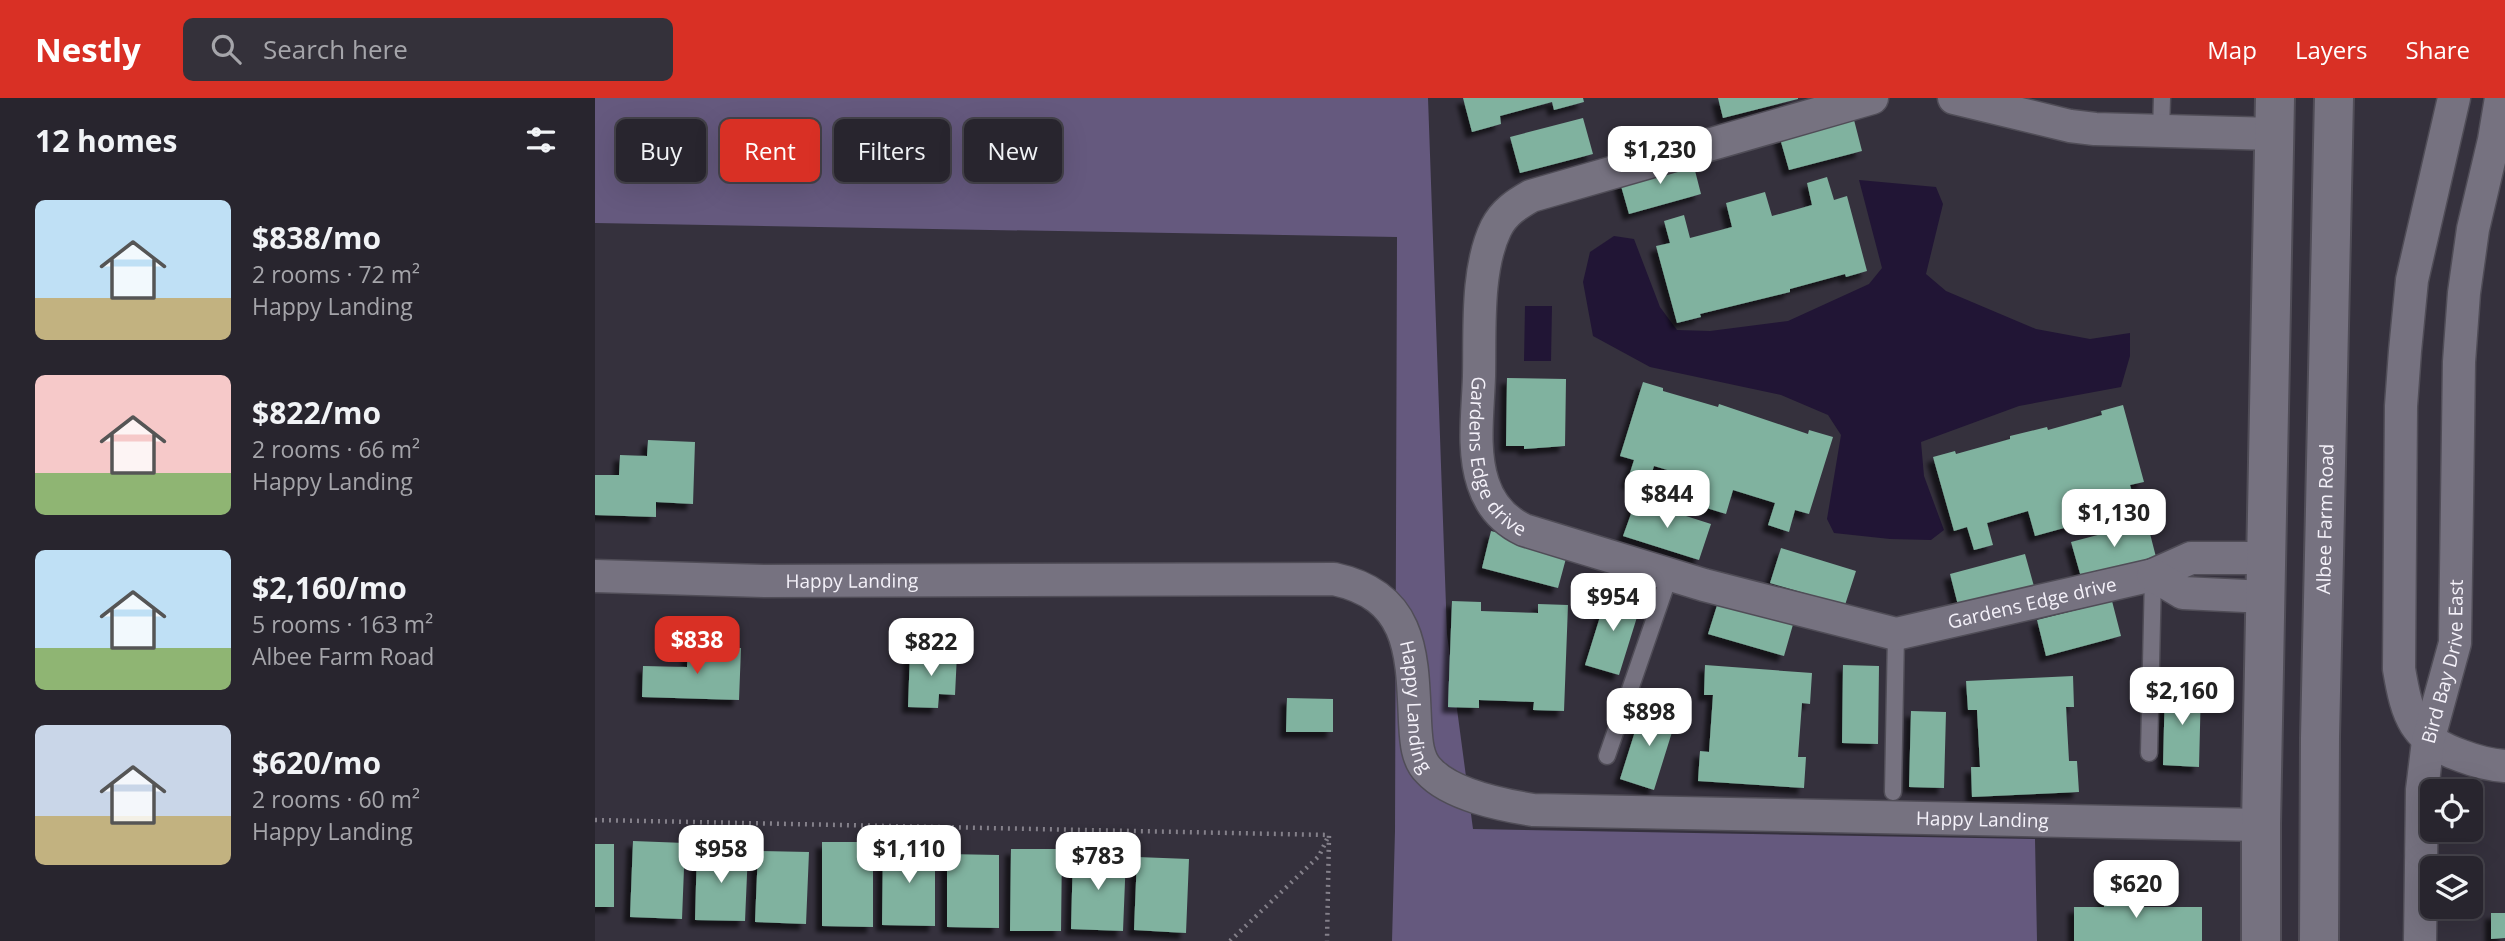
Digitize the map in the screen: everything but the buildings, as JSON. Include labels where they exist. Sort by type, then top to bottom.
[{"type":"main road","name":"Albee Farm Road","points":[[2319,941],[2319,776],[2334,98]]},
{"type":"main road","points":[[2261,941],[2260,825],[2274,116]]},
{"type":"main road","points":[[2264,682],[2285,773],[2284,941]]},
{"type":"street","name":"Gardens Edge drive","points":[[1872,98],[1531,196],[1505,214],[1491,239],[1487,255],[1481,314],[1477,432],[1480,472],[1490,500],[1500,514],[1524,530],[1670,574],[1896,634],[2153,575],[2191,558],[2267,558]]},
{"type":"street","points":[[1954,98],[2095,130],[2161,131],[2274,116]]},
{"type":"street","name":"Bird Bay Drive East","points":[[2428,741],[2413,720],[2404,696],[2399,669],[2401,406],[2412,281],[2454,98]]},
{"type":"street","name":"Bird Bay Drive East","points":[[2428,741],[2455,643],[2459,362],[2464,293],[2473,229],[2501,98]]},
{"type":"street","points":[[2153,575],[2183,593],[2266,597]]},
{"type":"street","name":"Happy Landing","points":[[595,576],[765,581],[1334,579],[1356,583],[1378,597],[1396,616],[1404,631],[1412,670],[1416,746],[1426,770],[1460,791],[1510,806],[1533,810],[2260,825]]},
{"type":"street","points":[[2420,941],[2422,790],[2428,741],[2466,758],[2505,766]]},
{"type":"lane","points":[[2161,131],[2162,98]]},
{"type":"lane","points":[[1607,756],[1670,574]]},
{"type":"lane","points":[[2149,753],[2153,575]]},
{"type":"lane","points":[[1893,792],[1896,634]]},
{"type":"path","points":[[595,820],[1329,835]]},
{"type":"path","points":[[1230,941],[1319,856],[1329,835]]},
{"type":"path","points":[[1327,941],[1329,835]]},
{"type":"shaded area","points":[[595,98],[1428,98],[1447,634],[1473,829],[2035,839],[2037,941],[1392,941],[1395,831],[1397,237],[595,223]]},
{"type":"shaded area","points":[[1859,180],[1936,187],[1943,204],[1926,274],[1946,291],[2036,329],[2090,339],[2130,333],[2130,356],[2121,387],[2019,406],[1921,442],[1924,476],[1944,530],[1931,540],[1834,533],[1827,519],[1841,435],[1828,415],[1781,395],[1650,367],[1593,336],[1583,282],[1590,252],[1614,236],[1634,239],[1660,307],[1677,330],[1710,331],[1788,321],[1869,284],[1882,268]]},
{"type":"shaded area","points":[[1525,306],[1552,306],[1551,361],[1524,361]]}]
